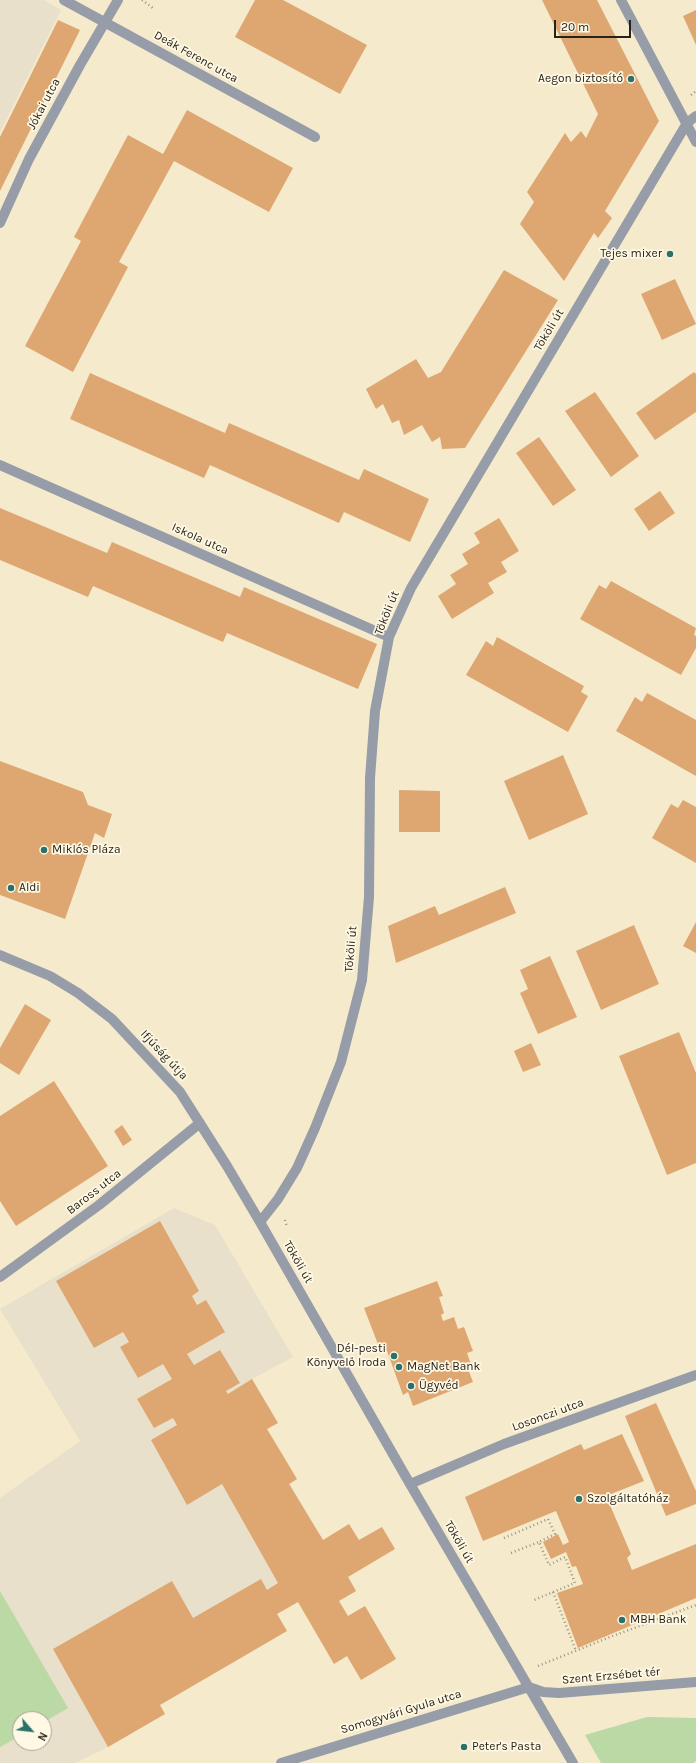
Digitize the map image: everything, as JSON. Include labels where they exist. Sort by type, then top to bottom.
[{"type":"street","name":"Deák Ferenc utca","points":[[64,0],[315,137]]},
{"type":"street","name":"Jókai utca","points":[[0,223],[29,160],[80,65],[118,0]]},
{"type":"street","points":[[621,0],[696,142]]},
{"type":"street","name":"Tököli út","points":[[573,1763],[410,1484],[260,1222],[278,1199],[297,1168],[315,1128],[341,1062],[362,980],[369,897],[370,778],[375,711],[389,637],[411,588],[687,123],[696,116]]},
{"type":"street","name":"Iskola utca","points":[[0,465],[389,637]]},
{"type":"street","name":"Ifjúság útja","points":[[0,955],[50,976],[78,993],[112,1019],[180,1092],[260,1222]]},
{"type":"street","name":"Baross utca","points":[[0,1277],[99,1205],[200,1123]]},
{"type":"street","name":"Losonczi utca","points":[[410,1484],[504,1444],[696,1374]]},
{"type":"street","name":"Szent Erzsébet tér","points":[[529,1687],[543,1692],[560,1693],[696,1682]]},
{"type":"street","name":"Somogyvári Gyula utca","points":[[281,1763],[529,1687]]},
{"type":"path","points":[[142,0],[153,8]]},
{"type":"path","points":[[504,1538],[548,1519],[555,1534],[511,1553]]},
{"type":"path","points":[[534,1600],[575,1583],[565,1557],[548,1564],[539,1542]]},
{"type":"path","points":[[553,1592],[576,1651]]},
{"type":"path","points":[[538,1666],[696,1605]]},
{"type":"shaded area","points":[[0,0],[44,0],[61,10],[0,132]]},
{"type":"shaded area","points":[[174,1208],[215,1225],[293,1357],[252,1379],[278,1423],[267,1429],[297,1479],[290,1484],[323,1540],[359,1540],[382,1527],[395,1549],[348,1576],[356,1591],[339,1601],[348,1616],[365,1606],[396,1659],[361,1680],[347,1656],[334,1664],[298,1602],[277,1614],[287,1631],[160,1705],[165,1714],[108,1747],[75,1763],[0,1763],[0,1498],[80,1441],[0,1309]]},
{"type":"green space","points":[[0,1591],[68,1708],[52,1717],[52,1711],[12,1711],[12,1740],[0,1747]]},
{"type":"green space","points":[[647,1717],[696,1718],[696,1761],[693,1763],[601,1763],[585,1735]]},
{"type":"building","points":[[255,0],[283,0],[367,45],[340,94],[235,37]]},
{"type":"building","points":[[542,0],[597,0],[659,121],[605,211],[612,218],[598,238],[594,233],[564,281],[520,224],[534,202],[527,192],[565,133],[571,142],[581,131],[586,138],[598,114]]},
{"type":"building","points":[[696,10],[696,45],[683,16]]},
{"type":"building","points":[[58,20],[80,30],[0,191],[0,137]]},
{"type":"building","points":[[187,110],[293,168],[269,212],[174,161],[119,262],[128,267],[73,372],[25,346],[81,241],[74,237],[128,135],[163,154]]},
{"type":"building","points":[[504,270],[558,300],[465,448],[442,449],[440,437],[432,442],[422,425],[404,435],[399,420],[392,423],[383,404],[376,409],[366,389],[416,359],[428,378],[441,372]]},
{"type":"building","points":[[675,279],[696,324],[662,340],[641,294]]},
{"type":"building","points":[[694,372],[696,374],[696,412],[655,440],[636,413]]},
{"type":"building","points":[[90,373],[225,433],[229,423],[359,480],[364,469],[429,499],[410,542],[344,512],[339,523],[210,465],[204,478],[70,419]]},
{"type":"building","points":[[595,392],[639,456],[611,477],[565,411]]},
{"type":"building","points":[[539,437],[576,490],[553,506],[516,453]]},
{"type":"building","points":[[660,491],[675,513],[649,531],[634,509]]},
{"type":"building","points":[[0,508],[107,553],[112,542],[240,597],[244,587],[377,644],[358,689],[227,633],[223,642],[93,586],[88,597],[0,560]]},
{"type":"building","points":[[499,518],[519,551],[501,562],[507,572],[488,583],[494,593],[452,619],[438,596],[456,584],[450,575],[468,564],[462,554],[480,543],[474,533]]},
{"type":"building","points":[[611,581],[696,628],[694,635],[696,636],[696,648],[681,675],[580,619],[599,585],[606,589]]},
{"type":"building","points":[[497,637],[584,686],[581,692],[588,696],[568,732],[466,675],[486,641],[493,646]]},
{"type":"building","points":[[647,693],[696,720],[696,776],[616,731],[635,697],[642,702]]},
{"type":"building","points":[[563,755],[588,814],[529,840],[504,781]]},
{"type":"building","name":"Miklós Pláza","points":[[0,761],[83,792],[88,805],[112,814],[104,838],[95,833],[65,919],[0,895]]},
{"type":"building","points":[[399,790],[440,791],[440,832],[399,832]]},
{"type":"building","points":[[683,800],[696,807],[696,863],[652,838],[671,804],[678,808]]},
{"type":"building","points":[[505,887],[516,913],[396,963],[388,926],[435,906],[439,915]]},
{"type":"building","points":[[696,922],[696,953],[683,946]]},
{"type":"building","points":[[634,925],[659,984],[601,1010],[576,951]]},
{"type":"building","points":[[550,956],[577,1017],[538,1034],[520,993],[528,989],[520,970]]},
{"type":"building","points":[[25,1004],[51,1020],[19,1075],[0,1063],[0,1048]]},
{"type":"building","points":[[679,1032],[696,1073],[696,1163],[667,1175],[619,1056]]},
{"type":"building","points":[[531,1043],[541,1065],[523,1072],[514,1051]]},
{"type":"building","points":[[54,1081],[108,1166],[16,1226],[0,1201],[0,1116]]},
{"type":"building","points":[[122,1125],[132,1140],[123,1146],[114,1131]]},
{"type":"building","points":[[160,1221],[199,1291],[192,1296],[197,1305],[206,1300],[225,1332],[187,1354],[194,1365],[220,1350],[240,1383],[226,1391],[228,1394],[252,1379],[278,1423],[267,1429],[297,1479],[289,1484],[323,1540],[349,1524],[359,1540],[382,1527],[395,1549],[348,1577],[356,1591],[339,1601],[348,1616],[365,1606],[396,1659],[361,1680],[347,1656],[334,1664],[298,1602],[277,1614],[287,1631],[160,1705],[165,1714],[108,1747],[53,1649],[172,1581],[193,1618],[261,1579],[267,1590],[278,1583],[222,1484],[187,1505],[151,1440],[177,1425],[173,1418],[154,1428],[137,1399],[172,1379],[163,1364],[138,1378],[120,1347],[129,1342],[123,1332],[94,1348],[56,1281]]},
{"type":"building","points":[[437,1281],[443,1296],[439,1297],[444,1313],[441,1315],[443,1321],[454,1317],[458,1329],[464,1327],[473,1351],[467,1353],[472,1367],[468,1369],[473,1382],[413,1406],[408,1392],[403,1395],[387,1351],[381,1352],[364,1308]]},
{"type":"building","points":[[656,1403],[696,1491],[696,1504],[666,1516],[625,1416]]},
{"type":"building","points":[[622,1434],[644,1481],[606,1496],[631,1554],[627,1558],[632,1570],[696,1544],[696,1598],[578,1648],[557,1593],[583,1584],[576,1566],[572,1567],[566,1552],[551,1559],[543,1542],[558,1534],[563,1545],[569,1542],[556,1511],[483,1541],[465,1497],[581,1444],[584,1450]]},
{"type":"place","name":"Aegon biztosító","points":[[631,79]]},
{"type":"place","name":"Tejes mixer","points":[[670,254]]},
{"type":"place","name":"Miklós Pláza","points":[[44,850]]},
{"type":"place","name":"Aldi","points":[[11,888]]},
{"type":"place","name":"Dél-pesti Könyvelő Iroda","points":[[394,1356]]},
{"type":"place","name":"MagNet Bank","points":[[399,1367]]},
{"type":"place","name":"Ügyvéd","points":[[411,1386]]},
{"type":"place","name":"Szolgáltatóház","points":[[579,1499]]},
{"type":"place","name":"MBH Bank","points":[[622,1620]]},
{"type":"place","name":"Peter's Pasta","points":[[464,1747]]}]
